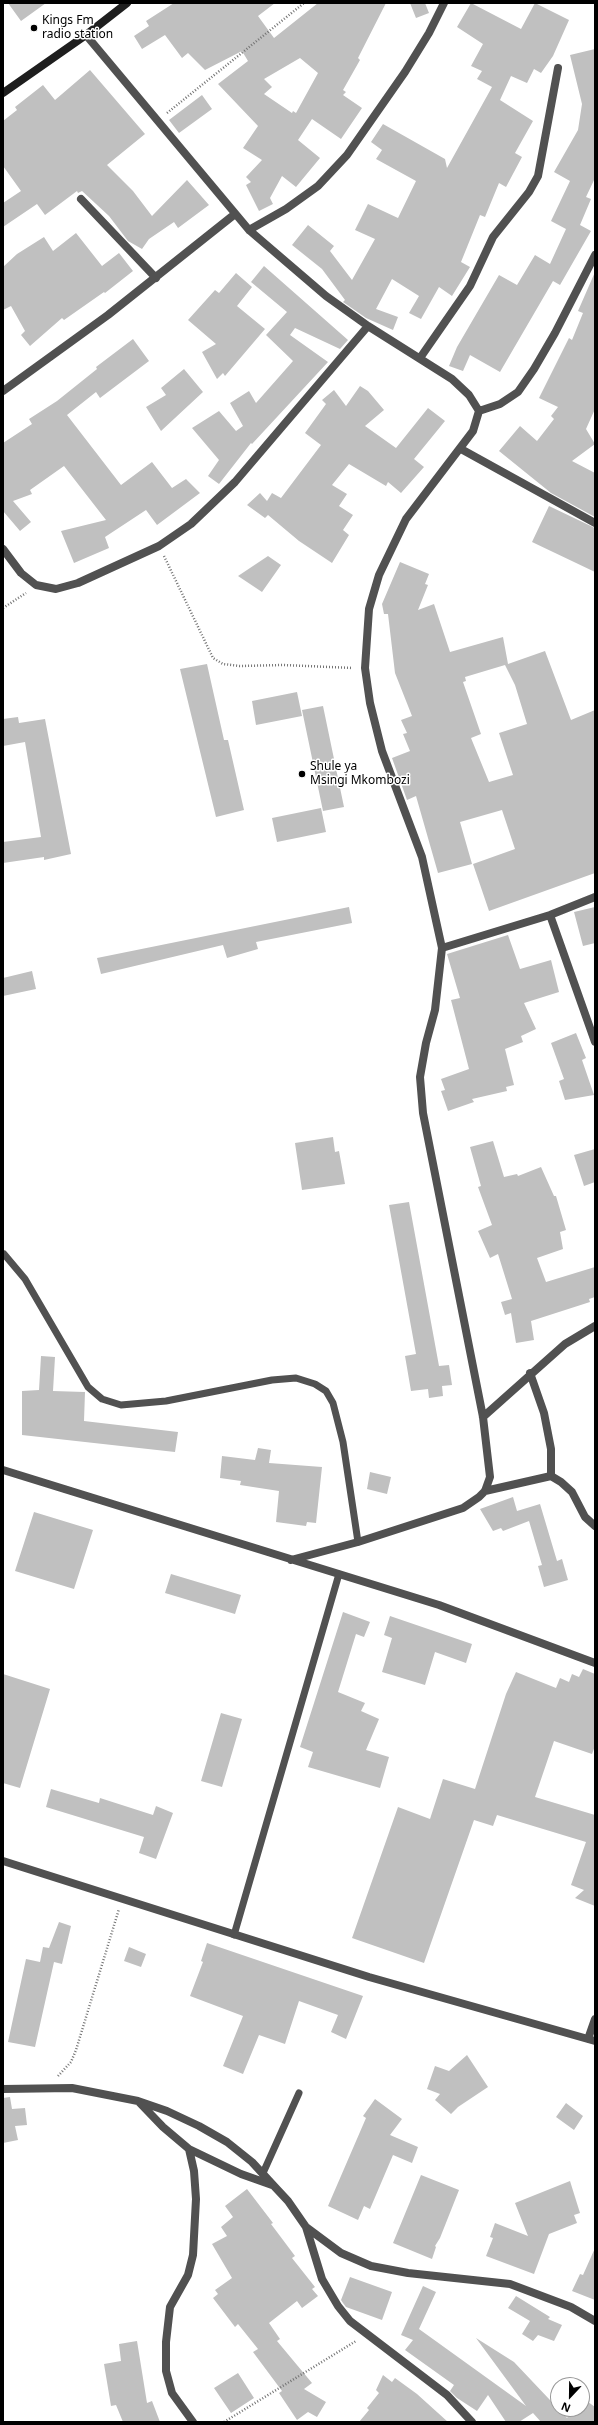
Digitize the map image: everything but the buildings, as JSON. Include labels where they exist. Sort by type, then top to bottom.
[{"type":"street","points":[[3,93],[86,35],[127,3]]},
{"type":"street","points":[[249,230],[286,209],[318,186],[347,155],[409,65],[429,33],[444,3]]},
{"type":"street","points":[[86,35],[249,230],[326,296],[368,326],[452,379],[469,395],[479,411],[473,431],[461,449],[406,519],[379,576],[369,609],[365,668],[370,703],[382,751],[422,857],[442,948],[435,1010],[426,1043],[420,1077],[423,1113],[483,1417],[490,1464],[490,1477],[484,1491]]},
{"type":"street","points":[[420,358],[470,286],[494,237],[529,192],[538,176],[558,68]]},
{"type":"street","points":[[81,199],[156,278]]},
{"type":"street","points":[[3,391],[156,278],[235,214]]},
{"type":"street","points":[[479,411],[500,404],[518,392],[534,369],[555,333],[595,255]]},
{"type":"street","points":[[3,549],[21,573],[36,585],[56,589],[78,583],[159,546],[191,524],[235,482],[368,326]]},
{"type":"street","points":[[461,449],[595,523]]},
{"type":"street","points":[[442,948],[550,915],[595,897]]},
{"type":"street","points":[[550,915],[595,1042]]},
{"type":"street","points":[[483,1417],[565,1344],[595,1326]]},
{"type":"street","points":[[530,1374],[544,1413],[551,1449],[551,1476]]},
{"type":"street","points":[[3,1470],[446,1608],[595,1663]]},
{"type":"street","points":[[290,1560],[358,1542],[463,1508],[484,1491],[551,1476],[561,1482],[572,1492],[585,1517],[595,1526]]},
{"type":"street","points":[[3,1861],[234,1935],[592,2040],[595,2019]]},
{"type":"street","points":[[3,2089],[40,2087],[72,2088],[138,2101],[199,2126],[216,2136],[252,2162],[274,2186],[306,2227],[341,2253],[372,2266],[408,2273],[510,2284],[565,2305],[595,2321]]},
{"type":"street","points":[[138,2101],[163,2127],[189,2149],[241,2174],[274,2186]]},
{"type":"street","points":[[189,2149],[194,2172],[196,2199],[193,2255],[188,2275],[170,2307],[166,2342],[166,2371],[172,2393],[193,2422]]},
{"type":"street","points":[[306,2227],[322,2278],[338,2306],[350,2321],[447,2395],[472,2422]]},
{"type":"lane","points":[[4,1254],[25,1279],[88,1387],[102,1399],[121,1405],[158,1401],[296,1378],[315,1384],[326,1391],[333,1404],[343,1442],[358,1542]]},
{"type":"lane","points":[[234,1935],[339,1574]]},
{"type":"lane","points":[[263,2173],[299,2093]]},
{"type":"path","points":[[157,120],[304,3]]},
{"type":"path","points":[[159,546],[213,658],[223,664],[240,666],[283,665],[365,668]]},
{"type":"path","points":[[3,608],[36,585]]},
{"type":"path","points":[[40,2087],[66,2069],[76,2050],[121,1899]]},
{"type":"path","points":[[224,2422],[339,2353],[366,2333]]},
{"type":"place","name":"Kings Fm radio station","points":[[34,28]]},
{"type":"place","name":"Shule ya Msingi Mkombozi","points":[[302,774]]}]
